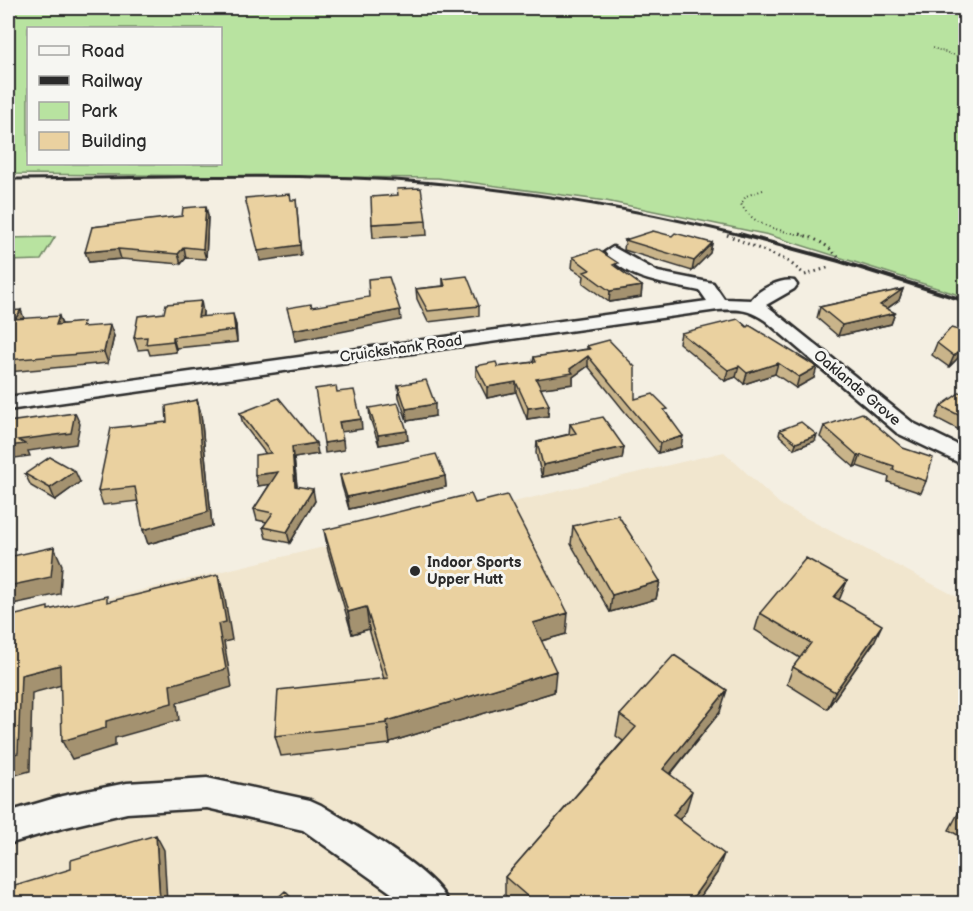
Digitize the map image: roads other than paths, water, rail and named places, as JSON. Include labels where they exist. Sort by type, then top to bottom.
[{"type":"street","points":[[614,252],[634,267],[653,276],[707,287],[718,305]]},
{"type":"street","points":[[756,306],[762,298],[788,285]]},
{"type":"street","name":"Cruickshank Road","points":[[8,404],[718,305],[756,306]]},
{"type":"street","name":"Oaklands Grove","points":[[756,306],[773,317],[905,428],[966,459]]},
{"type":"street","points":[[8,828],[62,812],[127,798],[207,793],[310,816],[413,885],[432,903]]},
{"type":"railway","points":[[8,179],[250,176],[395,180],[483,188],[571,200],[658,216],[745,236]]},
{"type":"railway","points":[[739,234],[839,261],[966,301]]},
{"type":"place","name":"Indoor Sports Upper Hutt","points":[[415,571]]}]
